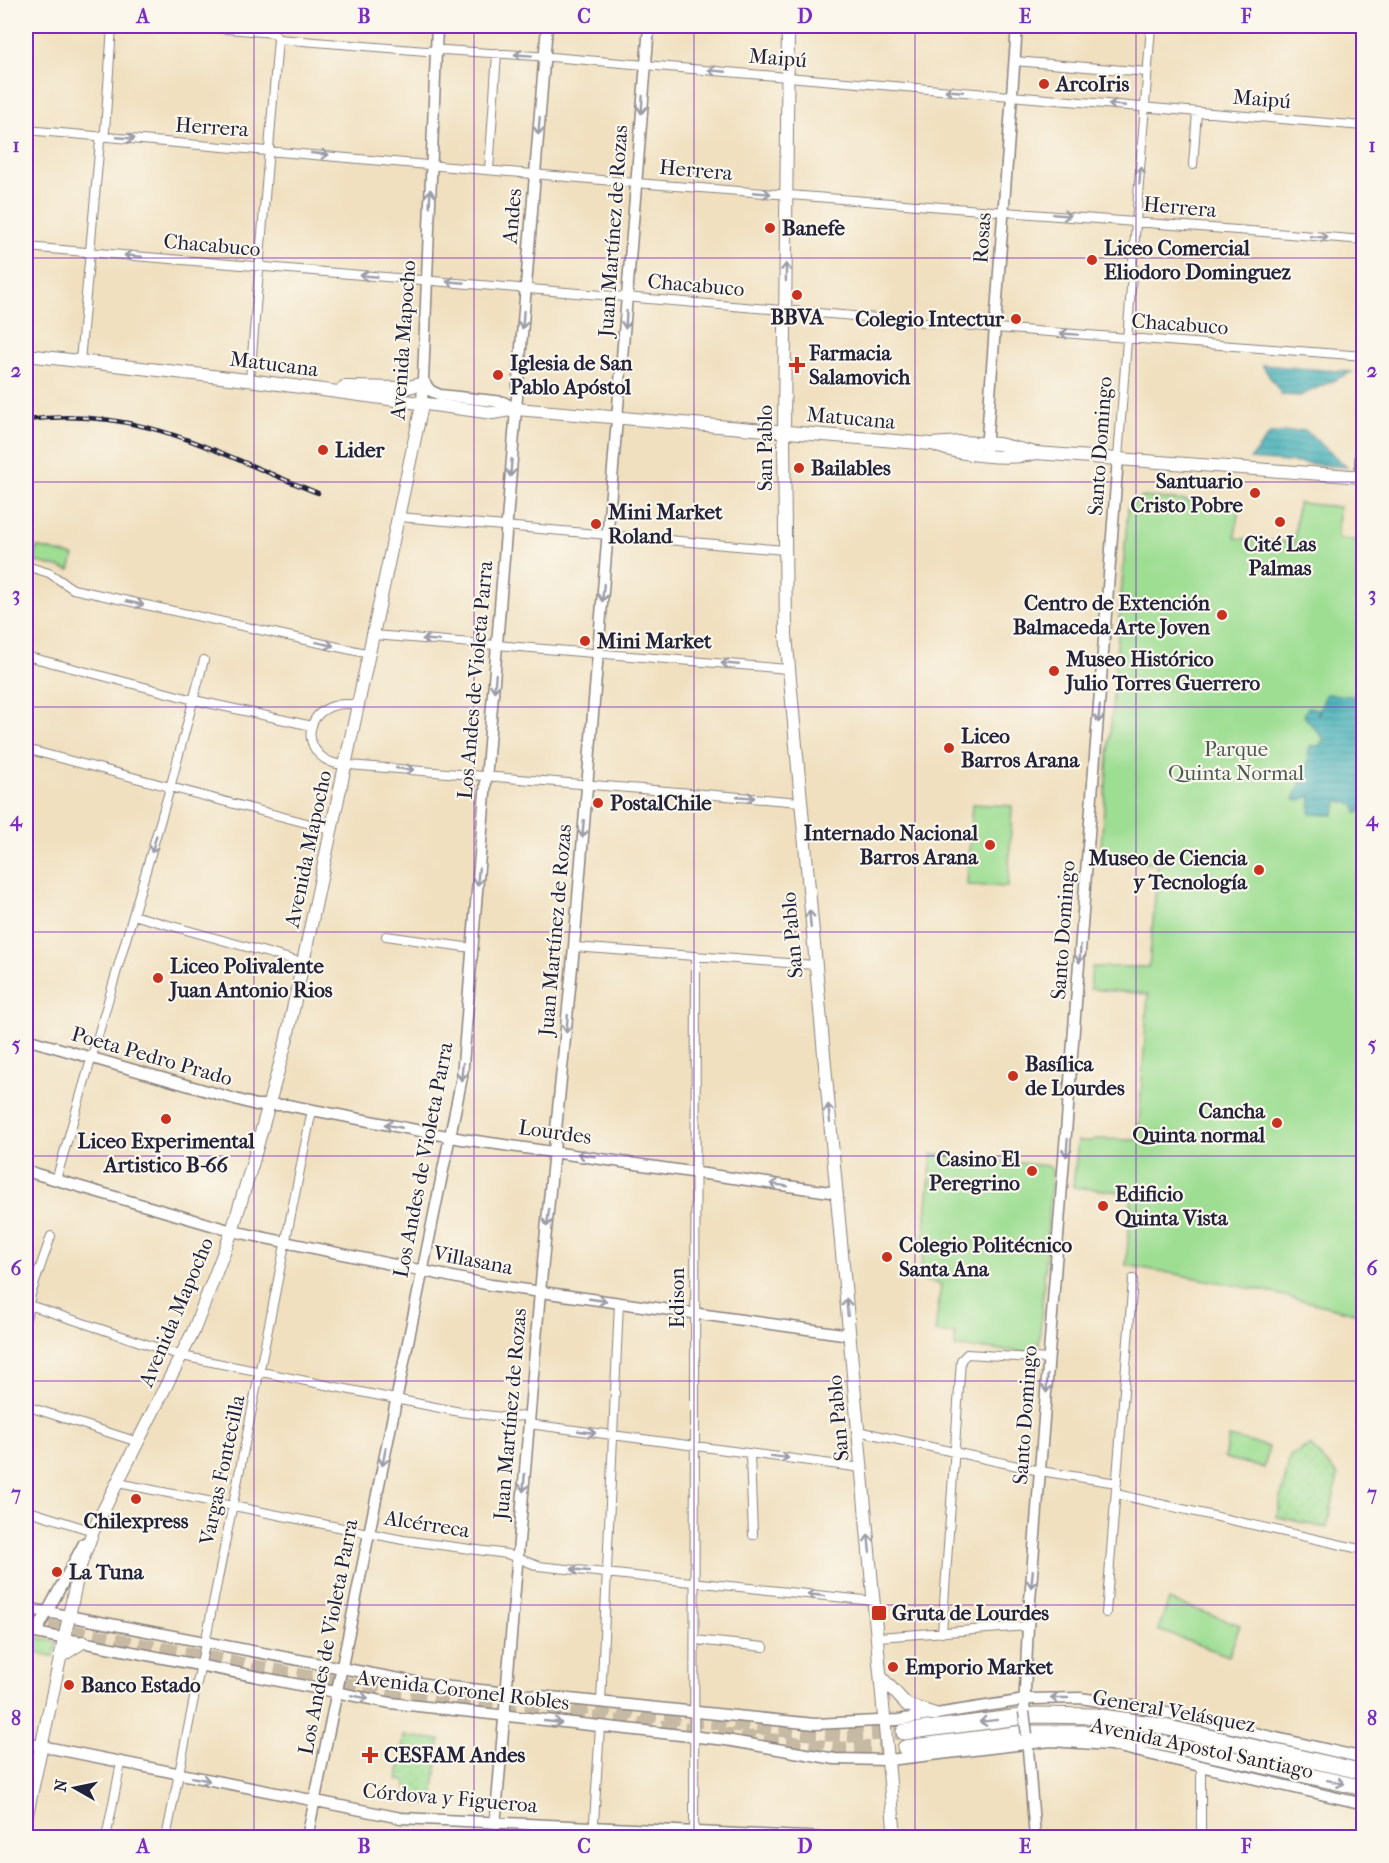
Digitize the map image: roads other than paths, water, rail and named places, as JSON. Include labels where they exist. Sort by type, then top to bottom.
[{"type":"highway","name":"General Velásquez","points":[[904,1732],[1036,1715],[1112,1718],[1151,1724],[1364,1772]]},
{"type":"highway","name":"General Velásquez","points":[[905,1748],[1024,1733],[1098,1733],[1137,1738],[1364,1788]]},
{"type":"main road","name":"San Pablo","points":[[788,26],[784,432],[784,550],[788,669],[878,1637],[894,1837]]},
{"type":"main road","name":"Matucana","points":[[26,355],[250,380],[499,414],[516,410],[1036,453],[1362,477]]},
{"type":"main road","points":[[325,390],[359,386],[405,388],[424,383]]},
{"type":"main road","name":"Avenida Mapocho","points":[[93,1531],[182,1356],[232,1231],[269,1105],[304,963],[422,405]]},
{"type":"main road","points":[[26,1819],[75,1581],[93,1531]]},
{"type":"main road","points":[[60,1657],[83,1642]]},
{"type":"main road","points":[[881,1677],[907,1705],[935,1714]]},
{"type":"street","points":[[80,361],[112,26]]},
{"type":"street","name":"Maipú","points":[[193,26],[273,33],[278,39],[645,65],[1364,126]]},
{"type":"street","name":"Avenida Mapocho","points":[[422,405],[437,26]]},
{"type":"street","name":"Andes","points":[[516,410],[547,26]]},
{"type":"street","name":"Juan Martínez de Rozas","points":[[494,1838],[540,1292],[556,1151],[574,947],[649,26]]},
{"type":"street","name":"Rosas","points":[[986,449],[1017,26]]},
{"type":"street","name":"Santo Domingo","points":[[1035,1838],[1024,1712],[1028,1626],[1151,26]]},
{"type":"street","points":[[250,380],[278,39]]},
{"type":"street","points":[[489,170],[497,54]]},
{"type":"street","points":[[1014,61],[1147,72]]},
{"type":"street","points":[[1192,165],[1197,112]]},
{"type":"street","name":"Herrera","points":[[26,130],[269,149],[432,166],[636,183],[1364,240]]},
{"type":"street","name":"Chacabuco","points":[[26,247],[1127,339],[1364,356]]},
{"type":"street","name":"Matucana","points":[[424,383],[431,392],[440,395],[503,402],[516,410]]},
{"type":"street","points":[[1362,477],[1364,392]]},
{"type":"street","name":"Los Andes de Violeta Parra","points":[[308,1838],[462,1077],[516,410]]},
{"type":"street","points":[[399,517],[784,550]]},
{"type":"street","points":[[26,566],[49,573],[73,589],[370,654]]},
{"type":"street","points":[[374,635],[788,669]]},
{"type":"street","points":[[26,656],[194,700],[312,726]]},
{"type":"street","points":[[56,1180],[170,788],[204,660]]},
{"type":"street","points":[[359,705],[343,703],[328,706],[318,714],[312,726],[312,742],[318,753],[330,762],[800,802]]},
{"type":"street","points":[[26,749],[333,830]]},
{"type":"street","points":[[133,915],[304,963]]},
{"type":"street","points":[[386,936],[472,948]]},
{"type":"street","points":[[574,947],[814,965]]},
{"type":"street","name":"Edison","points":[[695,1835],[696,956]]},
{"type":"street","name":"Poeta Pedro Prado","points":[[26,1039],[250,1104],[269,1105]]},
{"type":"street","name":"Lourdes","points":[[269,1105],[312,1110],[449,1137],[837,1193]]},
{"type":"street","name":"Vargas Fontecilla","points":[[166,1838],[312,1110]]},
{"type":"street","name":"Villasana","points":[[26,1171],[232,1231],[286,1243],[540,1292],[850,1335]]},
{"type":"street","points":[[26,1319],[31,1294],[51,1236]]},
{"type":"street","points":[[1106,1613],[1133,1279]]},
{"type":"street","points":[[601,1703],[619,1303]]},
{"type":"street","points":[[28,1305],[182,1356],[396,1400],[478,1415],[529,1420],[613,1436],[862,1468]]},
{"type":"street","points":[[942,1633],[963,1356],[967,1354],[1048,1359]]},
{"type":"street","points":[[26,1406],[138,1442]]},
{"type":"street","points":[[858,1431],[1040,1471],[1117,1484]]},
{"type":"street","points":[[750,1454],[753,1535]]},
{"type":"street","name":"Alcérreca","points":[[118,1483],[369,1533],[507,1554],[532,1564],[874,1601]]},
{"type":"street","points":[[1116,1494],[1364,1550]]},
{"type":"street","points":[[26,1510],[93,1531]]},
{"type":"street","name":"Avenida Mapocho","points":[[31,1632],[49,1612],[81,1548],[93,1531]]},
{"type":"street","name":"Avenida Coronel Robles","points":[[26,1608],[341,1670],[432,1685],[795,1724],[885,1722]]},
{"type":"street","points":[[878,1637],[1028,1626]]},
{"type":"street","name":"Avenida Coronel Robles","points":[[31,1632],[337,1693],[416,1706],[695,1737],[835,1759],[889,1760]]},
{"type":"street","points":[[695,1640],[764,1647]]},
{"type":"street","name":"Avenida Apostol Santiago","points":[[885,1722],[1024,1699],[1061,1698],[1120,1703],[1364,1758]]},
{"type":"street","points":[[593,1833],[600,1727]]},
{"type":"street","name":"Avenida Apostol Santiago","points":[[889,1760],[1027,1739],[1100,1744],[1201,1765],[1364,1804]]},
{"type":"street","name":"Córdova y Figueroa","points":[[26,1743],[389,1817],[593,1833],[826,1838]]},
{"type":"street","points":[[106,1838],[121,1763]]},
{"type":"street","points":[[1201,1765],[1201,1838]]},
{"type":"street","points":[[894,1837],[916,1838]]},
{"type":"water","points":[[1262,365],[1352,372],[1300,396],[1282,395]]},
{"type":"water","points":[[1305,430],[1347,467],[1250,459],[1270,434]]},
{"type":"water","points":[[1326,694],[1363,697],[1363,731],[1361,733],[1363,736],[1363,776],[1359,777],[1363,778],[1363,811],[1357,813],[1355,806],[1339,800],[1333,815],[1310,814],[1311,795],[1300,801],[1294,800],[1310,757],[1308,755],[1310,746],[1319,746],[1324,739],[1304,716],[1308,707],[1318,709],[1318,715]]},
{"type":"tunnel","points":[[26,1623],[399,1695],[691,1731]]},
{"type":"tunnel","points":[[528,1700],[810,1733],[849,1735],[904,1732]]},
{"type":"tunnel","points":[[718,1734],[839,1749],[905,1748]]},
{"type":"railway","points":[[26,420],[67,417],[106,419],[142,426],[211,448],[318,493]]},
{"type":"place","name":"ArcoIris","points":[[1044,84]]},
{"type":"place","name":"Banefe","points":[[770,228]]},
{"type":"place","name":"Liceo Comercial Eliodoro Dominguez","points":[[1092,260]]},
{"type":"place","name":"BBVA","points":[[797,295]]},
{"type":"place","name":"Colegio Intectur","points":[[1016,319]]},
{"type":"place","name":"Farmacia Salamovich","points":[[797,365]]},
{"type":"place","name":"Iglesia de San Pablo Apóstol","points":[[498,375]]},
{"type":"place","name":"Lider","points":[[323,450]]},
{"type":"place","name":"Bailables","points":[[799,468]]},
{"type":"place","name":"Santuario Cristo Pobre","points":[[1255,493]]},
{"type":"place","name":"Cité Las Palmas","points":[[1280,522]]},
{"type":"place","name":"Mini Market Roland","points":[[596,524]]},
{"type":"place","name":"Centro de Extención Balmaceda Arte Joven","points":[[1222,615]]},
{"type":"place","name":"Mini Market","points":[[585,641]]},
{"type":"place","name":"Museo Histórico Julio Torres Guerrero","points":[[1054,671]]},
{"type":"place","name":"Liceo Barros Arana","points":[[949,748]]},
{"type":"place","name":"PostalChile","points":[[598,803]]},
{"type":"place","name":"Internado Nacional Barros Arana","points":[[990,845]]},
{"type":"place","name":"Museo de Ciencia y Tecnología","points":[[1259,870]]},
{"type":"place","name":"Liceo Polivalente Juan Antonio Rios","points":[[158,978]]},
{"type":"place","name":"Basílica de Lourdes","points":[[1013,1076]]},
{"type":"place","name":"Liceo Experimental Artistico B-66","points":[[166,1119]]},
{"type":"place","name":"Cancha Quinta normal","points":[[1277,1123]]},
{"type":"place","name":"Casino El Peregrino","points":[[1032,1171]]},
{"type":"place","name":"Edificio Quinta Vista","points":[[1103,1206]]},
{"type":"place","name":"Colegio Politécnico Santa Ana","points":[[887,1257]]},
{"type":"place","name":"Chilexpress","points":[[136,1499]]},
{"type":"place","name":"La Tuna","points":[[57,1572]]},
{"type":"place","name":"Gruta de Lourdes","points":[[879,1613]]},
{"type":"place","name":"Emporio Market","points":[[893,1667]]},
{"type":"place","name":"Banco Estado","points":[[69,1685]]},
{"type":"place","name":"CESFAM Andes","points":[[370,1755]]},
{"type":"park label","name":"Parque Quinta Normal","points":[[1236,761]]}]
